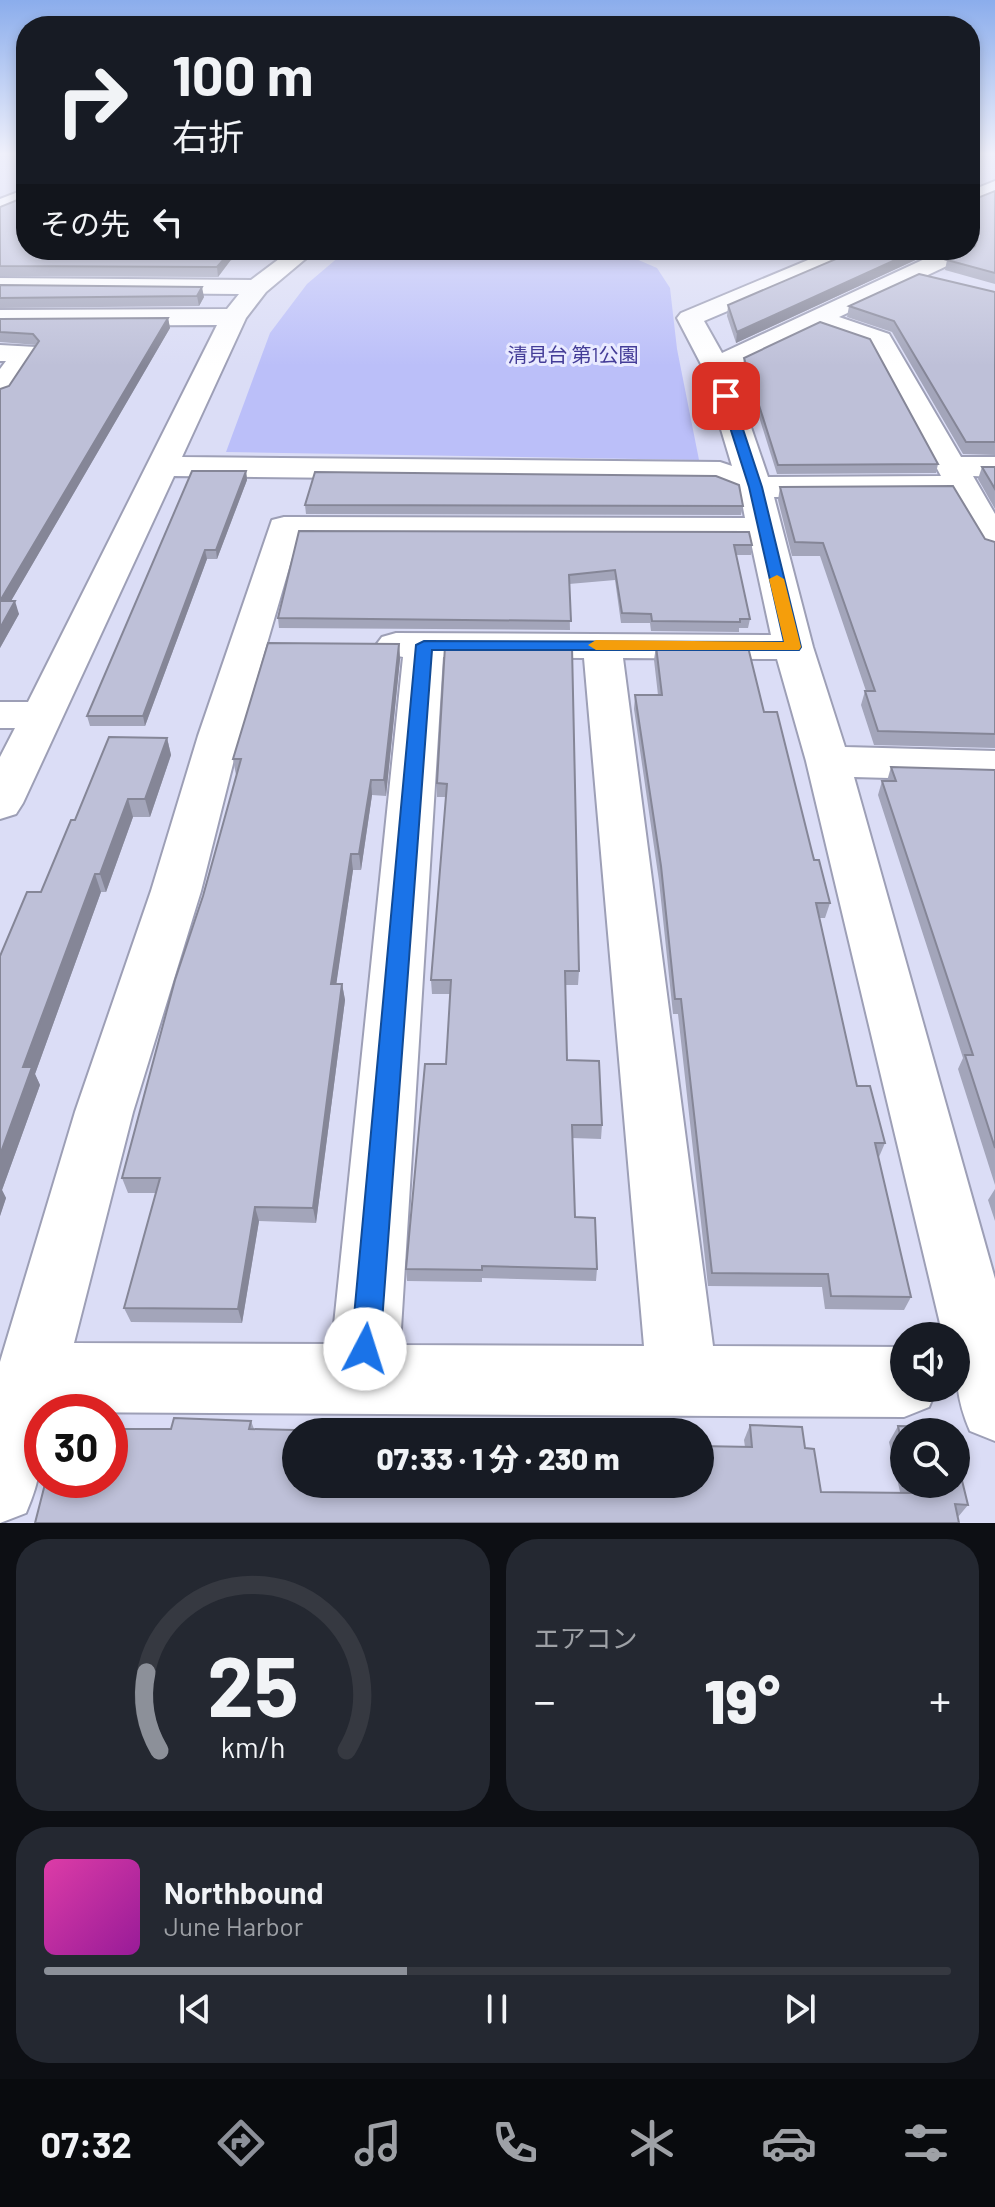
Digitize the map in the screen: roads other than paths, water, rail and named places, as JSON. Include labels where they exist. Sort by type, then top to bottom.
[{"type":"street","points":[[0,803],[234,317],[257,287],[292,260]]},
{"type":"street","points":[[822,260],[690,318],[716,366],[760,508],[793,647],[828,761],[980,1391]]},
{"type":"street","points":[[716,366],[941,260]]},
{"type":"street","points":[[86,285],[105,267]]},
{"type":"street","points":[[915,273],[955,284]]},
{"type":"street","points":[[0,285],[257,287]]},
{"type":"street","points":[[0,318],[234,317]]},
{"type":"street","points":[[819,319],[880,340],[995,544]]},
{"type":"street","points":[[0,353],[26,353],[0,389]]},
{"type":"street","points":[[162,466],[720,472],[760,508]]},
{"type":"street","points":[[0,1487],[104,1112],[176,891],[219,736],[265,644],[284,527],[760,508],[995,467]]},
{"type":"street","points":[[360,645],[793,647]]},
{"type":"street","points":[[363,1380],[424,645]]},
{"type":"street","points":[[602,645],[682,1380]]},
{"type":"street","points":[[0,715],[43,715]]},
{"type":"street","points":[[828,761],[995,766]]},
{"type":"street","points":[[32,1378],[890,1382]]},
{"type":"park label","name":"清見台 第1公園","points":[[573,354]]}]
